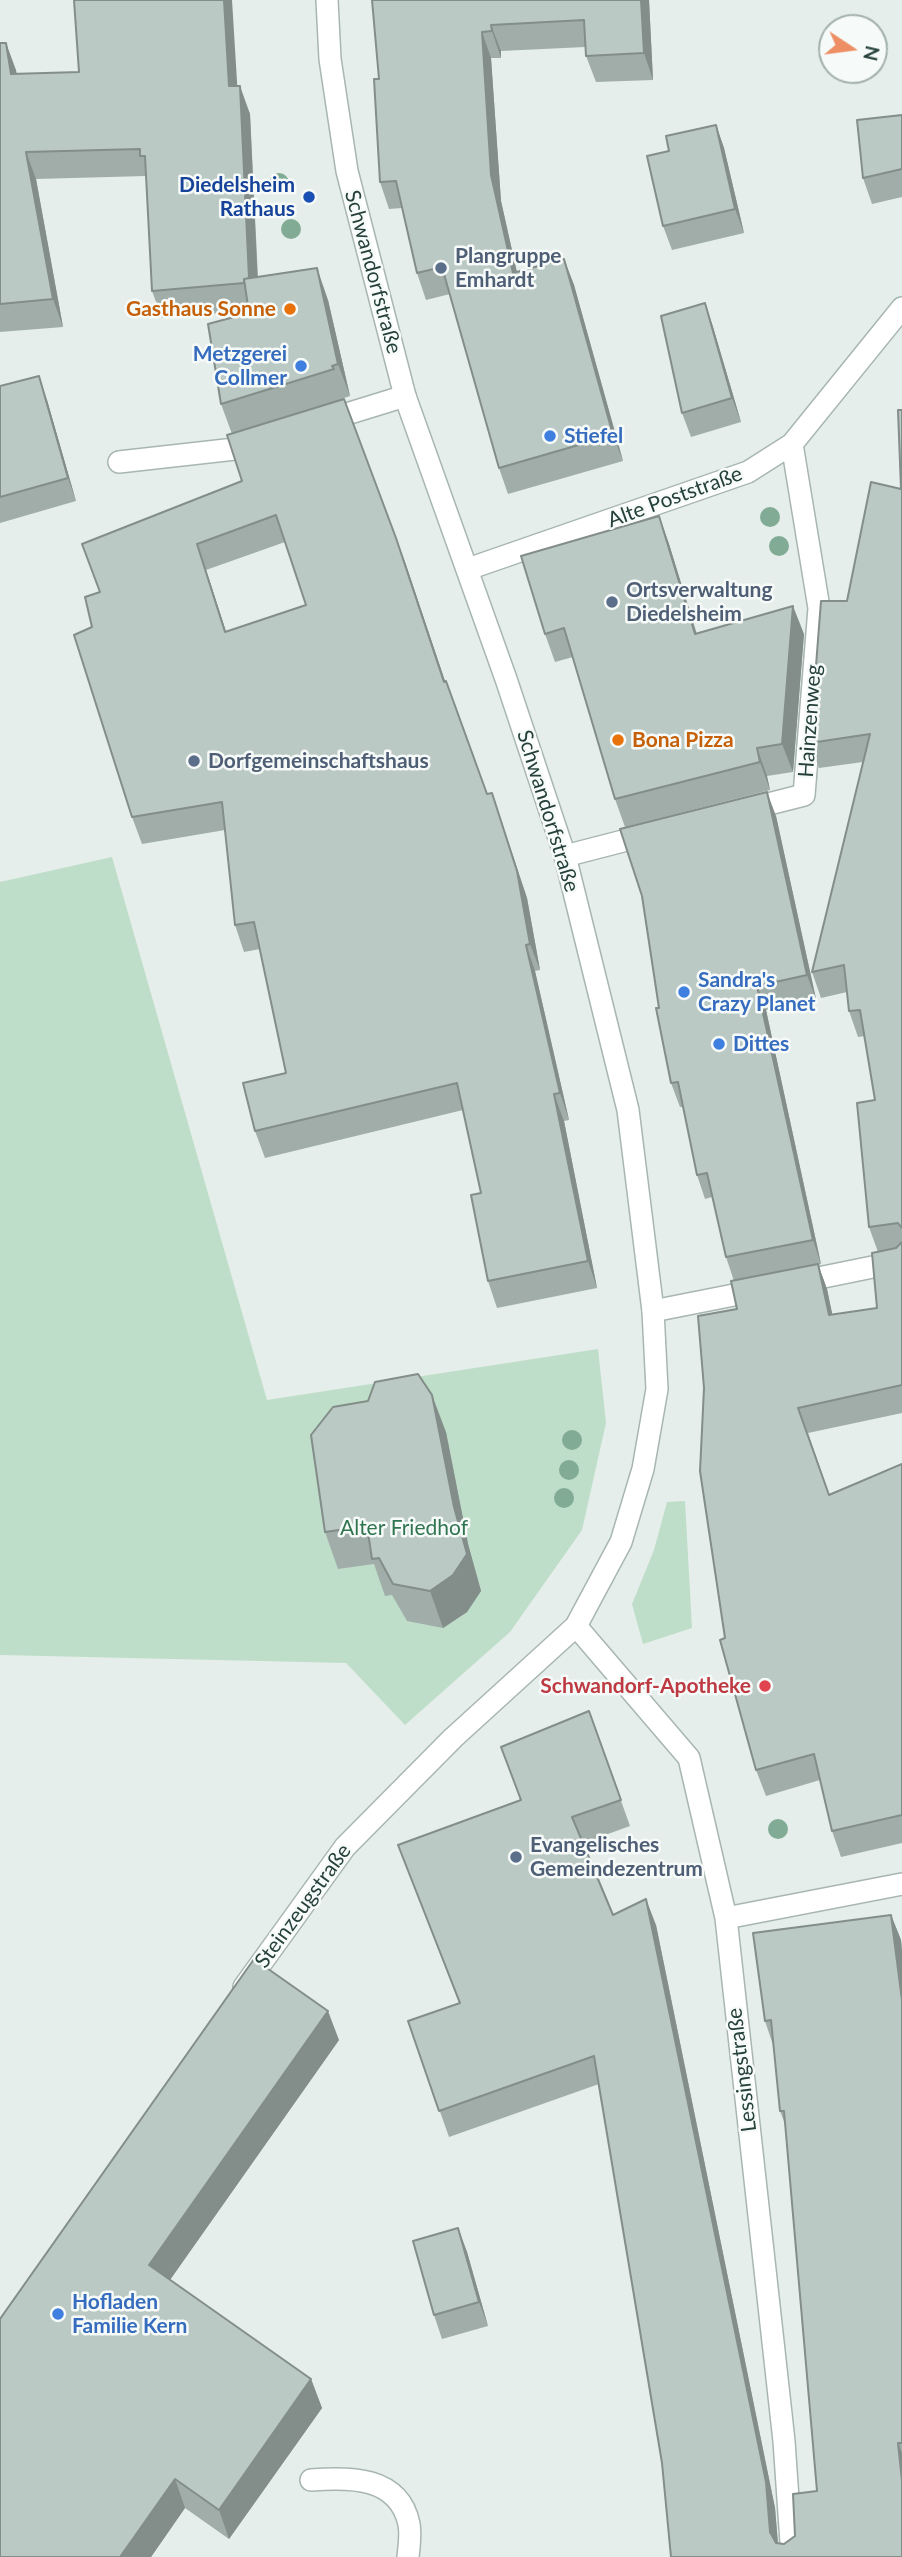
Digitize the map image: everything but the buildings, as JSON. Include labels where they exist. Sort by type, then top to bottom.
[{"type":"street","name":"Schwandorfstraße","points":[[327,0],[330,59],[347,171],[405,396],[468,569],[565,856],[628,1110],[653,1311],[657,1389],[643,1469],[621,1542],[576,1626]]},
{"type":"street","name":"Alte Poststraße","points":[[468,569],[748,472],[792,444],[902,308]]},
{"type":"street","points":[[300,429],[405,396]]},
{"type":"street","points":[[119,462],[235,449],[274,437]]},
{"type":"street","name":"Hainzenweg","points":[[724,816],[804,795],[819,608],[792,444]]},
{"type":"street","points":[[565,856],[671,829]]},
{"type":"street","points":[[653,1311],[902,1261]]},
{"type":"street","name":"Lessingstraße","points":[[576,1626],[689,1758],[726,1918],[784,2441],[792,2557]]},
{"type":"street","name":"Steinzeugstraße","points":[[232,2003],[345,1846],[453,1738],[576,1626]]},
{"type":"street","points":[[726,1918],[902,1884]]},
{"type":"street","points":[[311,2480],[342,2478],[371,2482],[394,2496],[409,2524],[408,2557]]},
{"type":"green space","name":"Alter Friedhof","points":[[112,857],[267,1400],[598,1349],[606,1423],[582,1530],[510,1632],[405,1725],[346,1663],[0,1655],[0,882]]},
{"type":"green space","points":[[685,1501],[692,1628],[643,1644],[632,1604],[654,1550],[667,1502]]},
{"type":"place","name":"Diedelsheim Rathaus","points":[[309,197]]},
{"type":"place","name":"Plangruppe Emhardt","points":[[441,268]]},
{"type":"place","name":"Gasthaus Sonne","points":[[290,309]]},
{"type":"place","name":"Metzgerei Collmer","points":[[301,366]]},
{"type":"place","name":"Stiefel","points":[[550,436]]},
{"type":"place","name":"Ortsverwaltung Diedelsheim","points":[[612,602]]},
{"type":"place","name":"Bona Pizza","points":[[618,740]]},
{"type":"place","name":"Dorfgemeinschaftshaus","points":[[194,761]]},
{"type":"place","name":"Sandra's Crazy Planet","points":[[684,992]]},
{"type":"place","name":"Dittes","points":[[719,1044]]},
{"type":"place","name":"Schwandorf-Apotheke","points":[[765,1686]]},
{"type":"place","name":"Evangelisches Gemeindezentrum","points":[[516,1857]]},
{"type":"place","name":"Hofladen Familie Kern","points":[[58,2314]]}]
